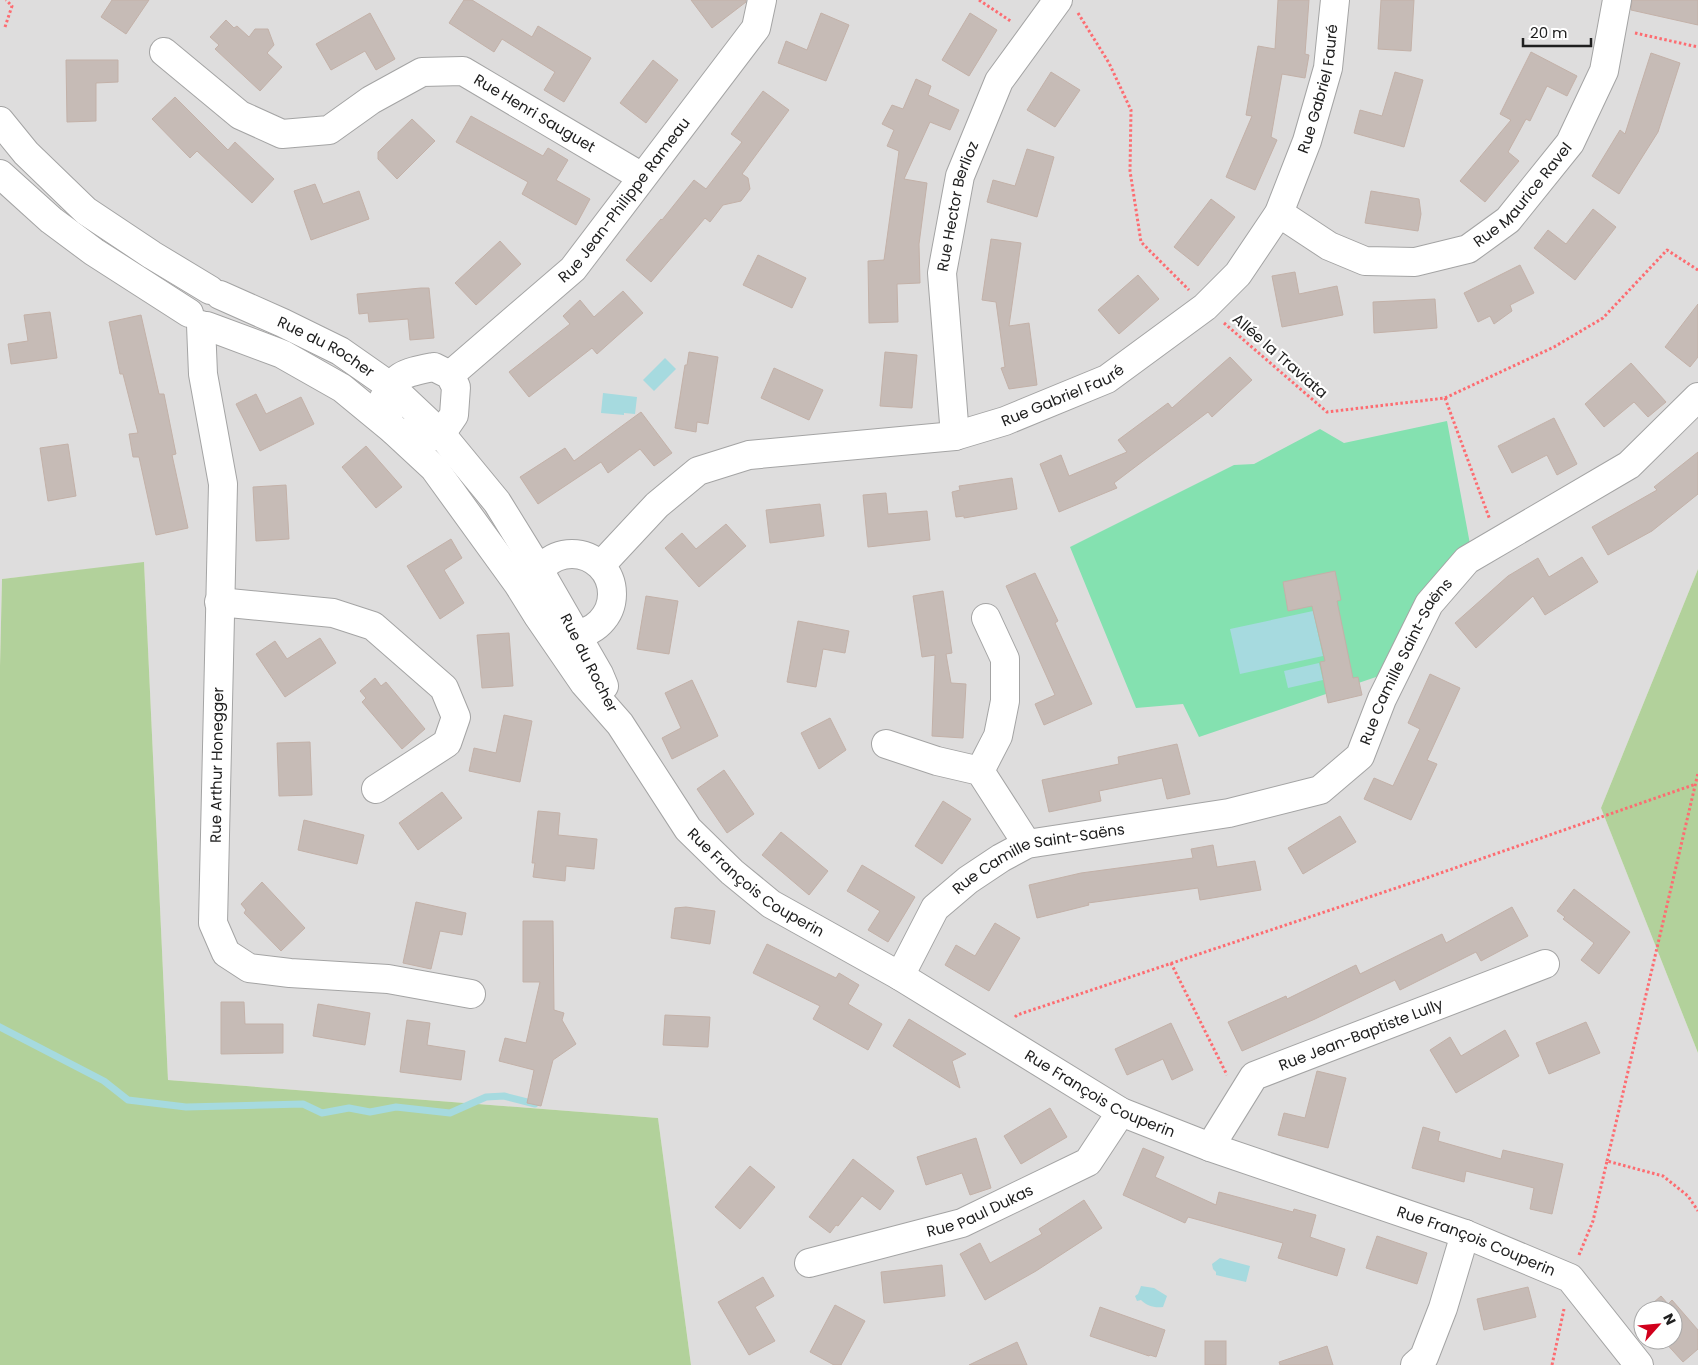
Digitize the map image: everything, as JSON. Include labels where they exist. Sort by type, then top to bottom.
[{"type":"street","name":"Rue Jean-Philippe Rameau","points":[[450,375],[573,269],[756,28],[762,0]]},
{"type":"street","name":"Rue Gabriel Fauré","points":[[601,565],[657,505],[698,471],[749,455],[956,436],[1005,421],[1107,379],[1205,307],[1238,274],[1279,213],[1307,141],[1328,68],[1335,0]]},
{"type":"street","name":"Rue Maurice Ravel","points":[[1279,213],[1329,246],[1365,261],[1415,262],[1468,249],[1508,220],[1570,143],[1604,71],[1617,0]]},
{"type":"street","name":"Rue Hector Berlioz","points":[[956,436],[942,274],[960,176],[999,81],[1032,36],[1066,4]]},
{"type":"street","name":"Rue Henri Sauguet","points":[[164,52],[240,115],[282,134],[329,130],[371,100],[422,72],[463,71],[642,177]]},
{"type":"street","name":"Rue du Rocher","points":[[0,121],[26,153],[86,211],[152,255],[215,293],[283,323],[340,352],[390,386],[441,434],[497,502],[539,570],[598,674],[620,724]]},
{"type":"street","name":"Rue du Rocher","points":[[0,174],[52,220],[94,252],[199,321],[282,354],[342,388],[393,430],[434,468],[518,584],[584,683],[620,724]]},
{"type":"street","name":"Rue Arthur Honegger","points":[[215,293],[198,292],[190,300],[199,321],[203,374],[223,484],[213,923],[226,954],[249,968],[290,974],[388,979],[471,994]]},
{"type":"street","points":[[434,366],[450,375],[456,388],[454,415],[441,434],[425,440],[393,430],[381,404],[390,386],[407,372],[434,366]]},
{"type":"street","name":"Rue Camille Saint-Saëns","points":[[900,976],[934,908],[968,880],[1001,858],[1027,844],[1229,813],[1320,790],[1360,756],[1382,700],[1429,604],[1467,560],[1629,465],[1698,397]]},
{"type":"street","points":[[568,553],[580,554],[591,558],[601,565],[611,582],[612,592],[609,610],[599,624],[592,629],[576,634],[565,634],[546,624],[538,616],[534,607],[532,588],[539,570],[550,560],[568,553]]},
{"type":"street","points":[[219,602],[332,613],[373,626],[444,688],[456,717],[447,743],[376,789]]},
{"type":"street","points":[[980,771],[998,736],[1005,701],[1005,659],[986,618]]},
{"type":"street","name":"Rue François Couperin","points":[[620,724],[688,829],[732,872],[771,904],[900,976],[1121,1112],[1210,1148],[1465,1234],[1570,1278],[1639,1365]]},
{"type":"street","points":[[886,744],[937,761],[980,771],[1027,844]]},
{"type":"street","name":"Rue Jean-Baptiste Lully","points":[[1210,1148],[1254,1076],[1545,964]]},
{"type":"street","name":"Rue Paul Dukas","points":[[809,1264],[962,1223],[1088,1162],[1121,1112]]},
{"type":"street","points":[[1415,1365],[1424,1357],[1443,1308],[1465,1234]]},
{"type":"path","points":[[5,27],[12,6],[6,0]]},
{"type":"path","points":[[979,0],[1032,36]]},
{"type":"path","name":"Allée la Traviata","points":[[1066,4],[1109,63],[1131,110],[1130,171],[1141,242],[1205,307],[1328,412],[1445,398],[1554,347],[1603,318],[1667,250],[1698,270]]},
{"type":"path","points":[[1612,29],[1698,47]]},
{"type":"path","points":[[1445,398],[1498,542]]},
{"type":"path","points":[[1552,1365],[1570,1278],[1593,1221],[1698,773]]},
{"type":"path","points":[[997,1036],[1017,1015],[1429,877],[1696,784]]},
{"type":"path","points":[[1171,963],[1239,1100]]},
{"type":"path","points":[[1606,1161],[1663,1176],[1688,1196],[1698,1211]]},
{"type":"shaded area","points":[[0,0],[1698,0],[1698,569],[1601,808],[1698,1053],[1698,1365],[691,1365],[658,1118],[168,1080],[144,563],[2,579],[0,666]]},
{"type":"green space","points":[[1447,421],[1470,544],[1431,585],[1401,628],[1379,676],[1199,737],[1183,704],[1136,708],[1070,547],[1234,465],[1254,464],[1320,429],[1344,443]]},
{"type":"green space","points":[[144,562],[168,1080],[658,1118],[691,1365],[0,1365],[0,666],[2,579]]},
{"type":"green space","points":[[1698,569],[1698,1053],[1601,808]]},
{"type":"water","points":[[665,358],[676,369],[654,391],[643,380]]},
{"type":"water","points":[[603,393],[637,397],[635,414],[601,413]]},
{"type":"water","points":[[1313,611],[1323,656],[1240,674],[1230,629]]},
{"type":"water","points":[[1319,663],[1323,680],[1288,688],[1284,671]]},
{"type":"water","points":[[1220,1258],[1250,1266],[1246,1282],[1216,1275],[1212,1264]]},
{"type":"water","points":[[1141,1286],[1154,1288],[1167,1296],[1163,1307],[1154,1307],[1141,1300],[1137,1301],[1135,1296],[1138,1294]]},
{"type":"building","points":[[112,0],[149,0],[126,34],[101,17]]},
{"type":"building","points":[[464,0],[472,0],[532,37],[538,26],[591,58],[564,102],[544,90],[555,72],[502,39],[494,52],[449,23]]},
{"type":"building","points":[[691,0],[746,0],[746,2],[712,28]]},
{"type":"building","points":[[1278,0],[1309,0],[1305,54],[1309,55],[1305,78],[1282,74],[1271,137],[1277,140],[1255,190],[1226,177],[1252,116],[1246,115],[1258,46],[1275,49]]},
{"type":"building","points":[[1381,0],[1414,0],[1411,51],[1378,49]]},
{"type":"building","points":[[1632,0],[1698,0],[1698,25],[1631,10]]},
{"type":"building","points":[[370,13],[395,59],[376,70],[365,51],[331,70],[316,44]]},
{"type":"building","points":[[821,13],[849,25],[826,81],[778,63],[786,41],[807,50]]},
{"type":"building","points":[[970,13],[997,30],[969,76],[942,60]]},
{"type":"building","points":[[226,20],[234,28],[237,26],[249,37],[255,29],[268,29],[274,45],[267,53],[282,67],[260,91],[215,49],[219,45],[210,37]]},
{"type":"building","points":[[1531,52],[1577,76],[1567,96],[1547,86],[1530,121],[1526,119],[1508,152],[1519,161],[1485,202],[1460,181],[1511,120],[1500,114]]},
{"type":"building","points":[[1651,53],[1680,63],[1658,132],[1619,194],[1592,176],[1620,130],[1625,134]]},
{"type":"building","points":[[66,60],[118,60],[118,82],[96,83],[96,121],[67,122]]},
{"type":"building","points":[[653,60],[678,80],[646,123],[620,103]]},
{"type":"building","points":[[1051,72],[1080,90],[1055,127],[1027,110]]},
{"type":"building","points":[[1395,72],[1423,80],[1404,147],[1354,133],[1360,110],[1382,116]]},
{"type":"building","points":[[916,79],[931,86],[928,95],[959,110],[950,130],[930,122],[904,179],[927,183],[919,244],[920,283],[897,284],[898,322],[869,323],[868,261],[884,260],[899,151],[887,146],[894,130],[882,124],[892,105],[903,109]]},
{"type":"building","points":[[763,91],[789,110],[742,174],[748,178],[750,189],[741,201],[723,205],[710,222],[705,218],[651,282],[626,260],[662,220],[694,180],[706,189],[742,142],[731,134]]},
{"type":"building","points":[[175,97],[228,150],[235,142],[274,179],[252,203],[197,151],[190,158],[152,119]]},
{"type":"building","points":[[471,116],[543,156],[548,148],[568,160],[556,180],[590,199],[576,225],[522,194],[528,182],[456,142]]},
{"type":"building","points":[[412,119],[435,141],[397,179],[378,159],[378,152]]},
{"type":"building","points":[[1027,149],[1054,157],[1037,217],[987,202],[993,180],[1015,186]]},
{"type":"building","points":[[315,184],[323,204],[359,191],[369,219],[311,240],[294,191]]},
{"type":"building","points":[[1371,191],[1419,199],[1421,214],[1418,231],[1365,223]]},
{"type":"building","points":[[1211,199],[1235,217],[1198,266],[1174,247]]},
{"type":"building","points":[[1593,209],[1616,227],[1575,280],[1534,248],[1548,230],[1566,244]]},
{"type":"building","points":[[991,239],[1021,243],[1009,326],[1029,323],[1037,385],[1009,389],[1001,368],[1005,367],[996,302],[982,300]]},
{"type":"building","points":[[500,241],[521,264],[476,305],[455,283]]},
{"type":"building","points":[[758,255],[806,278],[792,308],[743,285]]},
{"type":"building","points":[[1520,265],[1534,293],[1510,305],[1512,311],[1494,324],[1490,316],[1478,322],[1464,293]]},
{"type":"building","points":[[1295,272],[1299,294],[1337,286],[1343,315],[1282,327],[1272,276]]},
{"type":"building","points":[[1138,275],[1159,299],[1119,334],[1098,310]]},
{"type":"building","points":[[429,288],[434,338],[410,340],[408,319],[369,322],[368,313],[359,314],[357,294]]},
{"type":"building","points":[[623,291],[643,313],[597,354],[592,348],[529,397],[509,372],[570,324],[563,316],[580,300],[594,317]]},
{"type":"building","points":[[1435,299],[1437,328],[1374,333],[1373,302]]},
{"type":"building","points":[[1698,304],[1698,357],[1690,367],[1665,347]]},
{"type":"building","points":[[50,312],[57,358],[11,364],[8,344],[28,341],[24,315]]},
{"type":"building","points":[[141,315],[159,394],[164,394],[176,454],[172,455],[188,528],[156,535],[139,457],[133,457],[129,434],[138,433],[123,374],[120,374],[109,322]]},
{"type":"building","points":[[689,352],[718,357],[708,424],[697,422],[696,432],[675,428],[685,365],[687,365]]},
{"type":"building","points":[[885,352],[917,355],[912,408],[880,406]]},
{"type":"building","points":[[1230,357],[1252,380],[1212,417],[1208,412],[1114,483],[1117,488],[1059,512],[1040,464],[1061,455],[1069,476],[1127,452],[1118,440],[1168,403],[1172,408]]},
{"type":"building","points":[[1631,363],[1666,402],[1648,417],[1634,402],[1604,427],[1585,404]]},
{"type":"building","points":[[774,368],[823,390],[809,420],[761,398]]},
{"type":"building","points":[[256,394],[266,414],[301,397],[314,424],[260,451],[236,404]]},
{"type":"building","points":[[641,412],[672,453],[654,466],[640,449],[608,473],[601,462],[538,504],[520,477],[565,448],[574,461]]},
{"type":"building","points":[[1554,418],[1577,464],[1557,475],[1547,455],[1512,473],[1498,446]]},
{"type":"building","points":[[68,444],[76,496],[48,501],[40,448]]},
{"type":"building","points":[[366,446],[402,487],[376,508],[342,467]]},
{"type":"building","points":[[1698,452],[1698,494],[1652,531],[1608,555],[1592,527],[1657,490],[1654,487]]},
{"type":"building","points":[[1012,478],[1017,509],[964,518],[964,516],[956,517],[952,492],[960,490],[959,486]]},
{"type":"building","points":[[286,485],[289,539],[256,541],[253,487]]},
{"type":"building","points":[[886,493],[888,514],[927,511],[930,540],[868,547],[863,495]]},
{"type":"building","points":[[820,504],[824,536],[770,543],[766,510]]},
{"type":"building","points":[[726,524],[746,546],[699,587],[665,548],[682,533],[696,549]]},
{"type":"building","points":[[451,539],[462,558],[444,570],[464,603],[440,619],[407,566]]},
{"type":"building","points":[[1582,557],[1598,582],[1545,615],[1533,596],[1476,648],[1455,623],[1508,576],[1538,558],[1549,577]]},
{"type":"building","points":[[1335,571],[1341,600],[1337,601],[1353,678],[1358,677],[1362,695],[1328,703],[1320,662],[1325,661],[1312,606],[1288,611],[1283,582]]},
{"type":"building","points":[[1035,573],[1058,621],[1055,623],[1092,704],[1044,725],[1035,704],[1055,695],[1006,586]]},
{"type":"building","points":[[943,591],[952,653],[946,654],[951,683],[966,684],[963,738],[932,736],[935,655],[922,657],[913,596]]},
{"type":"building","points":[[646,596],[678,601],[669,654],[637,649]]},
{"type":"building","points":[[798,621],[849,631],[845,653],[823,649],[816,687],[787,682]]},
{"type":"building","points":[[509,633],[513,686],[482,688],[477,635]]},
{"type":"building","points":[[320,638],[336,663],[285,697],[256,654],[275,641],[287,659]]},
{"type":"building","points":[[1430,674],[1460,688],[1427,760],[1437,764],[1411,820],[1364,799],[1374,778],[1393,786],[1420,729],[1408,723]]},
{"type":"building","points":[[375,678],[381,686],[386,682],[425,729],[402,749],[362,702],[366,698],[360,691]]},
{"type":"building","points":[[692,680],[718,736],[672,759],[662,738],[681,728],[665,693]]},
{"type":"building","points":[[504,715],[532,721],[520,782],[469,771],[474,748],[496,753]]},
{"type":"building","points":[[830,718],[846,750],[819,769],[801,733]]},
{"type":"building","points":[[310,742],[312,795],[279,796],[277,743]]},
{"type":"building","points":[[1177,744],[1190,794],[1167,799],[1162,778],[1099,791],[1101,801],[1049,812],[1042,780],[1119,764],[1118,757]]},
{"type":"building","points":[[724,770],[754,814],[727,833],[697,789]]},
{"type":"building","points":[[442,792],[462,818],[418,850],[399,823]]},
{"type":"building","points":[[943,801],[971,819],[942,864],[915,846]]},
{"type":"building","points":[[538,811],[560,813],[558,835],[597,839],[594,869],[566,866],[565,881],[533,877],[535,863],[532,863]]},
{"type":"building","points":[[1340,816],[1356,842],[1303,874],[1288,848]]},
{"type":"building","points":[[304,820],[364,835],[357,864],[298,850]]},
{"type":"building","points":[[781,832],[828,871],[809,895],[762,855]]},
{"type":"building","points":[[1213,845],[1217,867],[1255,861],[1261,890],[1200,900],[1198,888],[1088,903],[1089,905],[1037,918],[1029,885],[1081,873],[1193,858],[1191,849]]},
{"type":"building","points":[[862,865],[915,897],[888,942],[868,930],[880,911],[847,891]]},
{"type":"building","points":[[262,882],[305,928],[281,951],[244,913],[246,910],[241,904]]},
{"type":"building","points":[[1574,889],[1630,932],[1599,974],[1581,960],[1594,943],[1563,919],[1565,917],[1557,911]]},
{"type":"building","points":[[416,902],[466,913],[462,935],[440,931],[431,969],[403,963]]},
{"type":"building","points":[[686,907],[715,911],[710,944],[671,938],[675,908]]},
{"type":"building","points":[[1512,907],[1528,936],[1481,961],[1476,952],[1400,990],[1395,980],[1315,1019],[1242,1051],[1228,1022],[1286,996],[1287,999],[1356,965],[1360,974],[1442,934],[1446,943]]},
{"type":"building","points":[[523,921],[553,921],[554,1010],[564,1013],[562,1020],[576,1044],[553,1060],[541,1106],[527,1103],[534,1070],[499,1061],[505,1038],[526,1043],[540,982],[523,982]]},
{"type":"building","points":[[995,923],[1020,938],[989,991],[945,965],[956,945],[975,956]]},
{"type":"building","points":[[767,944],[836,978],[839,973],[859,985],[848,1004],[882,1024],[868,1050],[813,1019],[820,1006],[753,973]]},
{"type":"building","points":[[221,1002],[244,1002],[245,1024],[283,1024],[283,1053],[221,1054]]},
{"type":"building","points":[[318,1004],[370,1013],[365,1045],[313,1036]]},
{"type":"building","points":[[665,1015],[710,1017],[708,1047],[663,1045]]},
{"type":"building","points":[[909,1019],[966,1054],[952,1061],[960,1088],[893,1046]]},
{"type":"building","points":[[407,1020],[430,1023],[427,1045],[465,1051],[461,1080],[400,1072]]},
{"type":"building","points":[[1586,1022],[1600,1053],[1549,1074],[1536,1043]]},
{"type":"building","points":[[1171,1023],[1193,1070],[1172,1080],[1163,1059],[1127,1075],[1115,1049]]},
{"type":"building","points":[[1505,1030],[1519,1056],[1456,1093],[1430,1050],[1450,1037],[1461,1056]]},
{"type":"building","points":[[1317,1071],[1346,1078],[1328,1148],[1278,1135],[1284,1113],[1305,1118]]},
{"type":"building","points":[[1050,1108],[1067,1137],[1021,1164],[1004,1136]]},
{"type":"building","points":[[1423,1127],[1440,1132],[1438,1141],[1501,1159],[1503,1150],[1563,1164],[1552,1214],[1530,1209],[1534,1188],[1466,1171],[1464,1182],[1412,1168]]},
{"type":"building","points":[[976,1138],[991,1188],[970,1195],[962,1173],[926,1185],[917,1157]]},
{"type":"building","points":[[1143,1148],[1164,1157],[1155,1177],[1216,1205],[1219,1192],[1293,1212],[1294,1209],[1316,1215],[1310,1237],[1345,1249],[1337,1276],[1278,1258],[1283,1243],[1188,1217],[1185,1223],[1123,1195]]},
{"type":"building","points":[[853,1159],[894,1191],[880,1210],[862,1196],[830,1233],[809,1217]]},
{"type":"building","points":[[750,1166],[775,1187],[740,1229],[715,1207]]},
{"type":"building","points":[[1084,1200],[1102,1228],[1036,1271],[985,1300],[960,1254],[980,1243],[990,1263],[1042,1234],[1039,1229]]},
{"type":"building","points":[[1377,1236],[1427,1253],[1417,1284],[1366,1268]]},
{"type":"building","points":[[942,1265],[945,1296],[884,1303],[881,1272]]},
{"type":"building","points":[[763,1277],[774,1296],[755,1307],[775,1341],[749,1355],[718,1302]]},
{"type":"building","points":[[1528,1287],[1536,1317],[1484,1330],[1477,1299]]},
{"type":"building","points":[[1661,1296],[1664,1300],[1656,1300]]},
{"type":"building","points":[[835,1305],[865,1321],[841,1365],[834,1365],[810,1352]]},
{"type":"building","points":[[1100,1307],[1165,1330],[1156,1357],[1090,1336]]},
{"type":"building","points":[[1683,1313],[1698,1330],[1698,1349],[1683,1362],[1672,1350],[1683,1350]]},
{"type":"building","points":[[1205,1341],[1226,1341],[1226,1365],[1205,1365]]},
{"type":"building","points":[[1017,1342],[1027,1365],[969,1365]]},
{"type":"building","points":[[1327,1346],[1333,1365],[1280,1365],[1279,1362]]},
{"type":"waterway","points":[[0,1027],[104,1081],[128,1100],[186,1107],[303,1104],[322,1113],[349,1108],[370,1112],[396,1107],[450,1113],[486,1097],[504,1096],[535,1104]]}]
